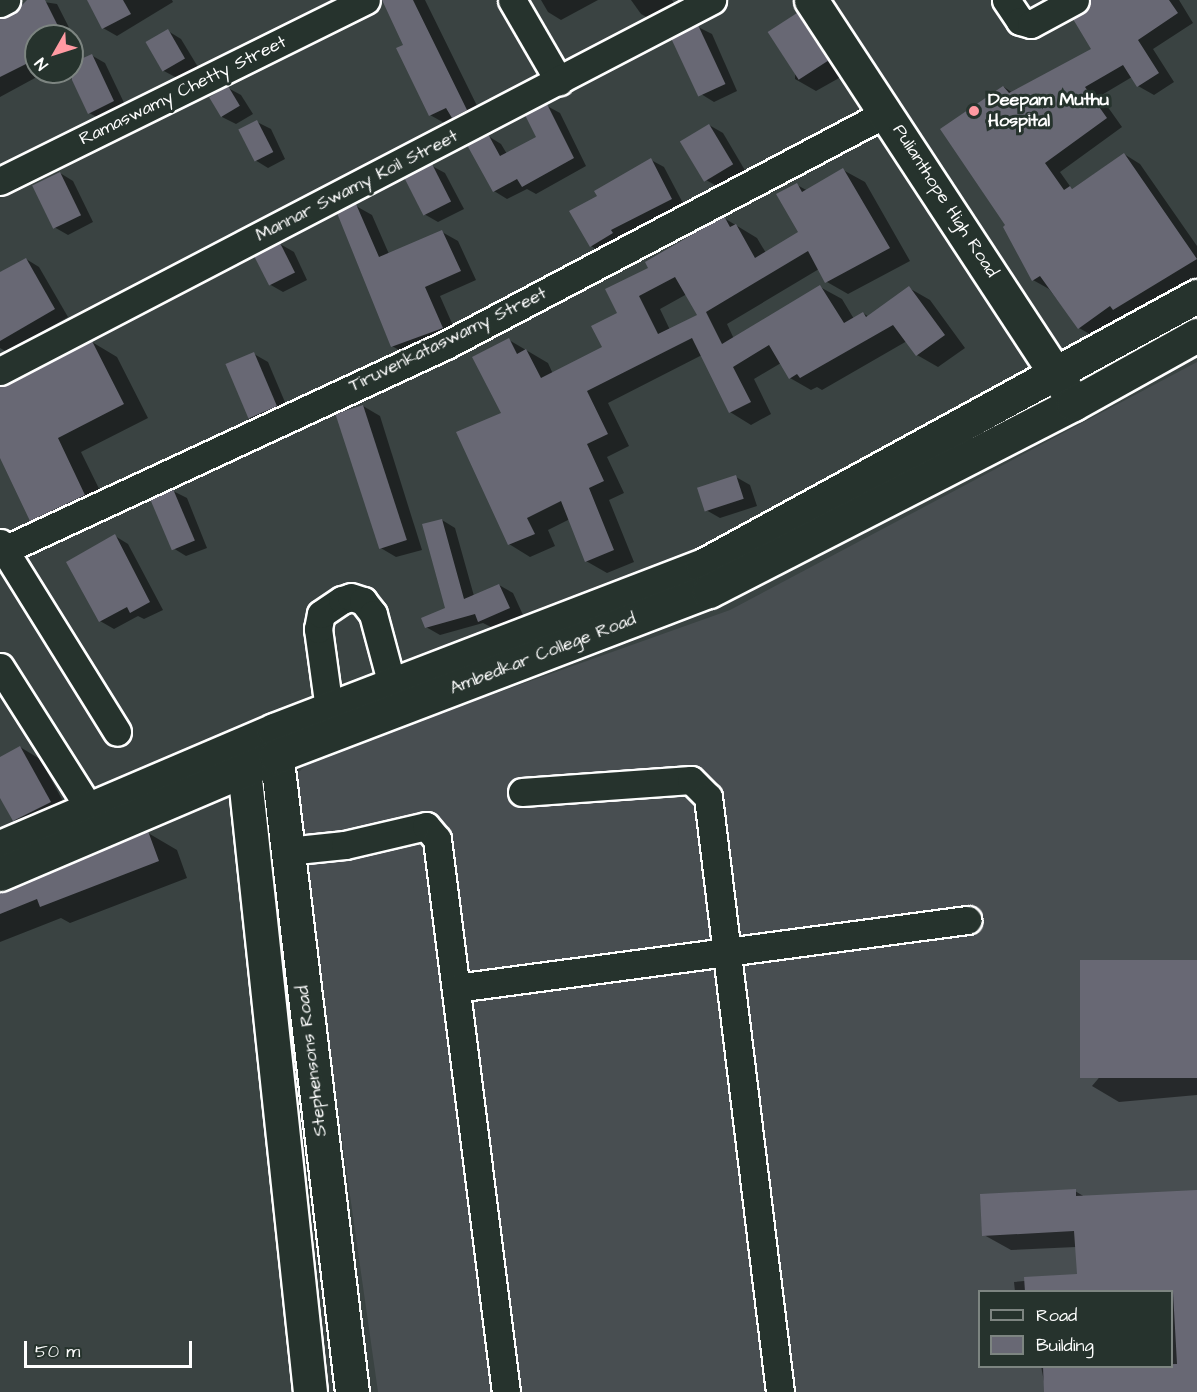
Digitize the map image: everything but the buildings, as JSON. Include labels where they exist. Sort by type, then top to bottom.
[{"type":"main road","name":"Pulianthope High Road","points":[[812,0],[1056,371],[1073,404]]},
{"type":"main road","name":"Ambedkar College Road","points":[[275,743],[329,709],[702,566],[1197,296]]},
{"type":"main road","name":"Ambedkar College Road","points":[[0,874],[93,821],[275,743],[709,591],[1073,404],[1197,335]]},
{"type":"main road","name":"Stephensons Road","points":[[275,743],[352,1392]]},
{"type":"main road","name":"Stephensons Road","points":[[239,759],[310,1392]]},
{"type":"main road","name":"Ambedkar College Road","points":[[0,847],[93,821]]},
{"type":"street","points":[[0,3],[6,0]]},
{"type":"street","name":"Ramaswamy Chetty Street","points":[[0,181],[366,0]]},
{"type":"street","points":[[512,0],[559,81]]},
{"type":"street","name":"Mannar Swamy Koil Street","points":[[0,371],[712,0]]},
{"type":"street","points":[[1010,8],[1031,24],[1039,22],[1076,0]]},
{"type":"street","name":"Tiruvenkataswamy Street","points":[[1,548],[446,345],[887,112]]},
{"type":"street","points":[[1,548],[117,732]]},
{"type":"street","points":[[329,709],[318,628],[321,615],[342,600],[351,597],[363,601],[373,614],[392,685]]},
{"type":"street","points":[[0,667],[93,821]]},
{"type":"street","points":[[522,792],[691,780],[708,797],[729,952],[780,1392]]},
{"type":"street","points":[[287,851],[345,845],[426,826],[437,839],[506,1392]]},
{"type":"street","points":[[456,988],[967,920]]},
{"type":"shaded area","points":[[1197,362],[1197,1392],[378,1392],[291,781],[311,759],[730,610]]},
{"type":"place","name":"Deepam Muthu Hospital","points":[[974,111]]}]
